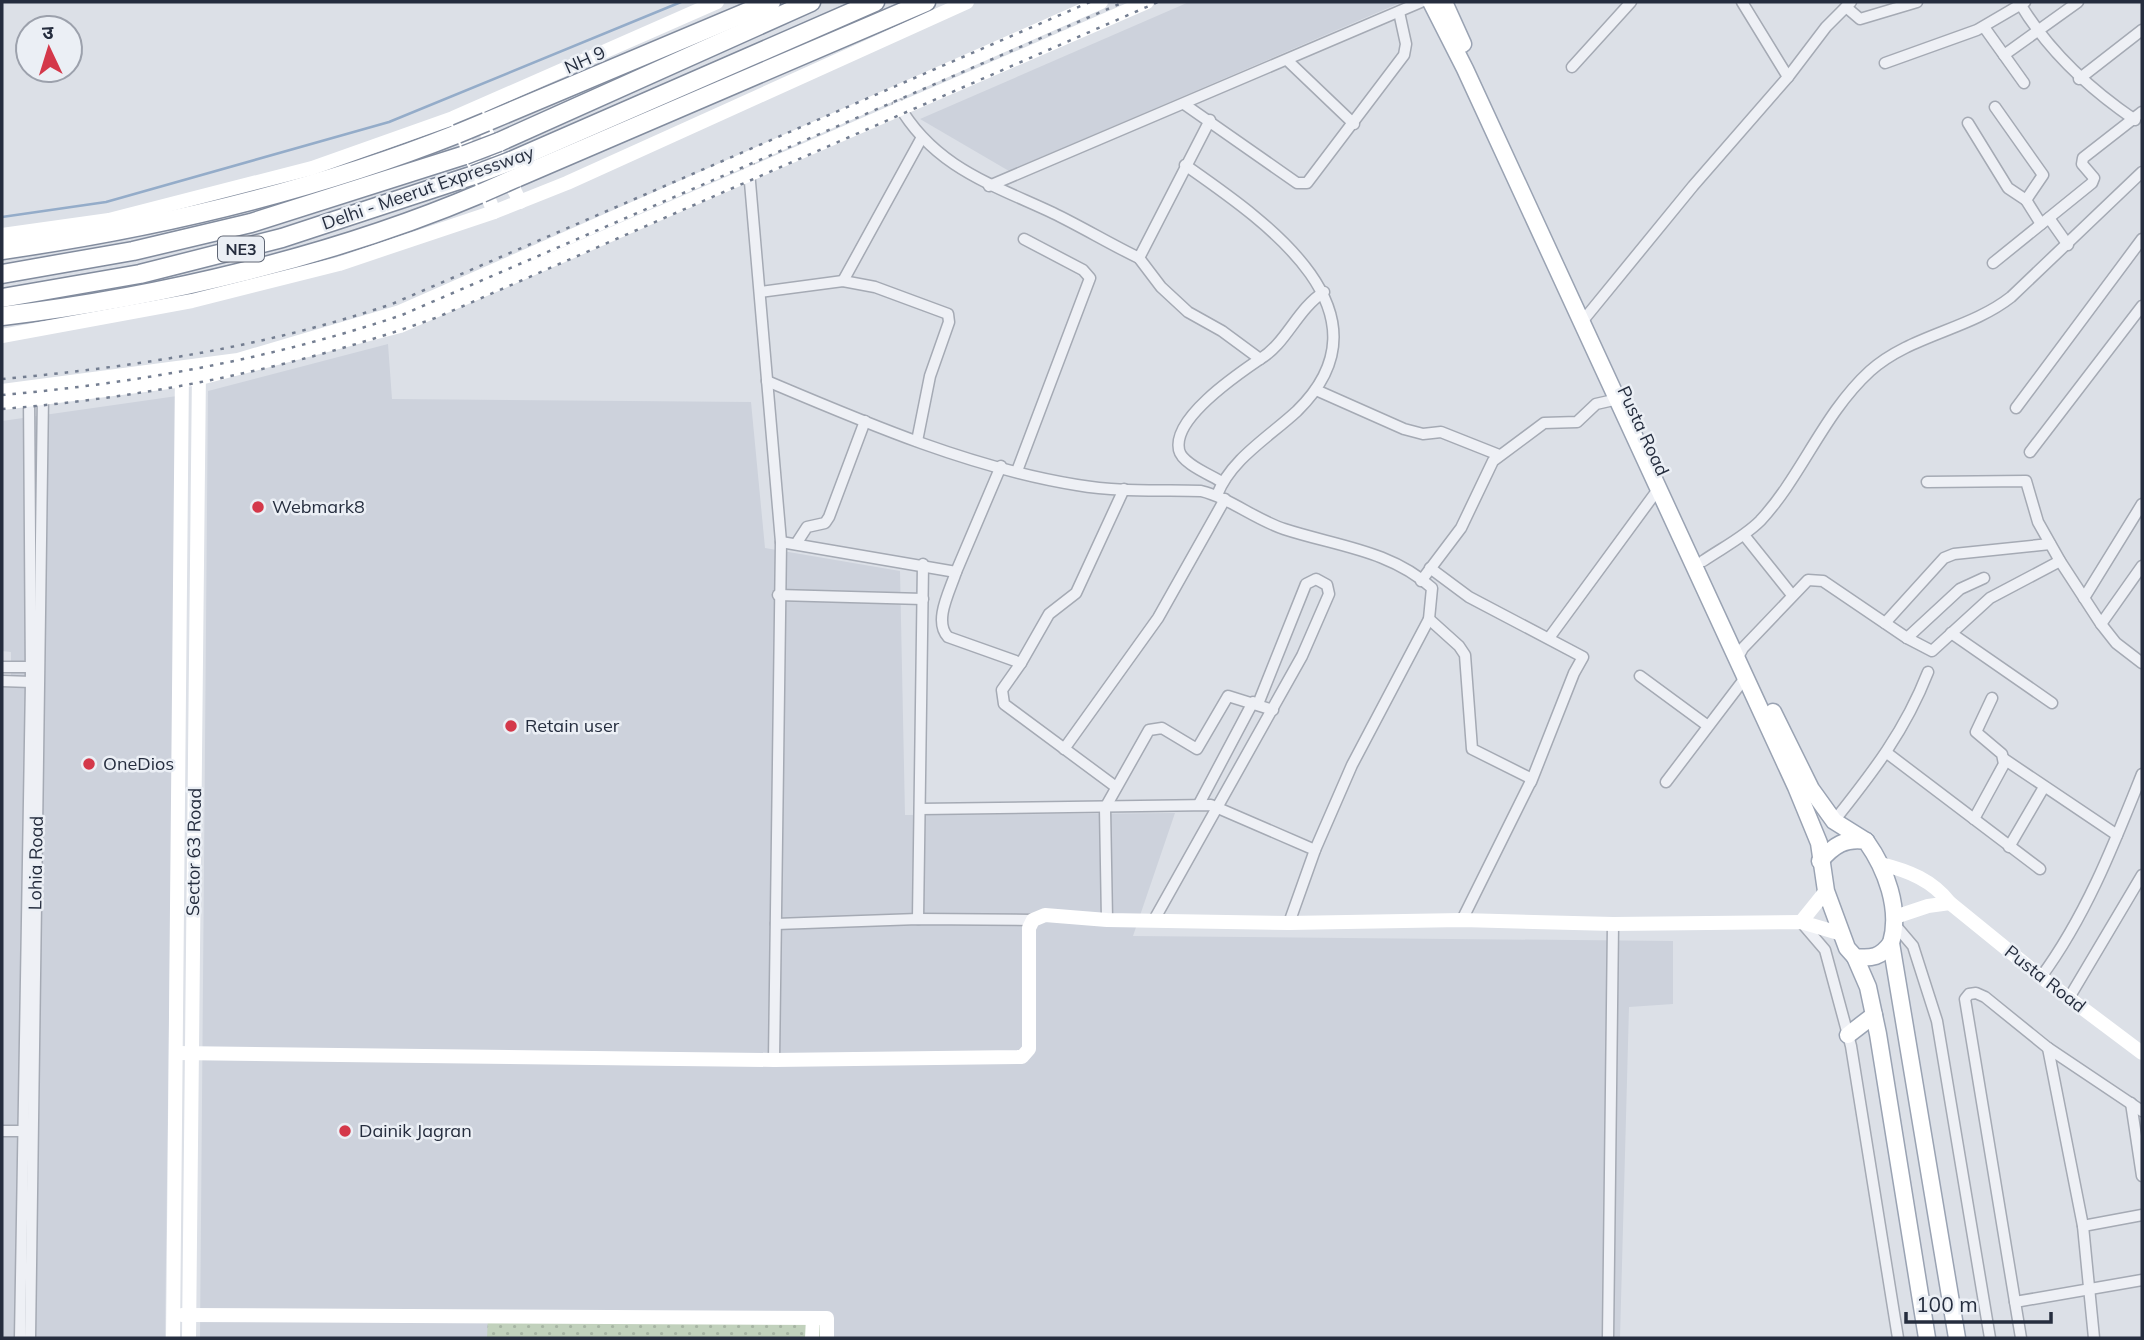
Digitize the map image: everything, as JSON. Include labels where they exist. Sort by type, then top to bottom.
[{"type":"highway","points":[[2,250],[97,236],[294,190],[771,2]]},
{"type":"highway","name":"Delhi - Meerut Expressway","points":[[2,274],[133,251],[251,223],[466,155],[811,2]]},
{"type":"highway","name":"Delhi - Meerut Expressway","points":[[2,298],[140,274],[269,242],[474,175],[513,170],[875,2]]},
{"type":"highway","points":[[2,316],[128,296],[227,274],[332,246],[443,209],[482,193],[513,170],[926,2]]},
{"type":"main road","name":"Pusta Road","points":[[1431,2],[1703,561],[1740,653],[1745,678],[1819,843],[1826,891],[1847,948],[1855,957],[1868,987],[1927,1338]]},
{"type":"main road","name":"Pusta Road","points":[[1444,2],[1618,399],[1740,653],[1799,767],[1834,821],[1866,841]]},
{"type":"main road","points":[[1820,861],[1831,848],[1849,839],[1866,841],[1881,864],[1895,922],[1891,943],[1957,1338]]},
{"type":"main road","points":[[1855,957],[1871,959],[1885,951],[1891,943]]},
{"type":"main road","points":[[1848,1035],[1874,1015]]},
{"type":"street","name":"NH 9","points":[[481,115],[717,2]]},
{"type":"street","points":[[2,336],[205,298],[339,264],[494,212],[967,2]]},
{"type":"street","points":[[199,372],[400,312],[1101,2]]},
{"type":"street","points":[[2,403],[36,394],[199,372],[400,326],[1147,2]]},
{"type":"street","points":[[989,186],[1421,2]]},
{"type":"street","points":[[1572,67],[1630,2]]},
{"type":"street","points":[[1742,2],[1788,77]]},
{"type":"street","points":[[1585,319],[1693,186],[1849,4],[1860,19],[1917,2]]},
{"type":"street","points":[[2004,55],[2078,2]]},
{"type":"street","points":[[1885,62],[1984,27],[2022,3],[2038,32],[2079,79],[2139,116],[2083,158],[2082,164],[2094,176],[2094,182],[1993,263]]},
{"type":"street","points":[[1184,104],[1302,184],[1310,181],[1404,55],[1406,41],[1399,12]]},
{"type":"street","points":[[1984,27],[2024,83]]},
{"type":"street","points":[[2079,79],[2142,30]]},
{"type":"street","points":[[1287,60],[1354,124]]},
{"type":"street","points":[[892,94],[921,139],[989,186],[1051,212],[1139,258],[1161,287],[1188,312],[1222,331],[1260,359]]},
{"type":"street","points":[[1995,107],[2043,175],[2026,200]]},
{"type":"street","points":[[481,115],[520,202]]},
{"type":"street","points":[[1139,258],[1210,120]]},
{"type":"street","points":[[1968,122],[2008,188],[2026,200],[2068,245]]},
{"type":"street","points":[[2,235],[109,220],[312,168],[455,126],[465,138],[494,212]]},
{"type":"street","points":[[842,281],[921,139]]},
{"type":"street","points":[[748,159],[781,542],[778,595],[774,1060]]},
{"type":"street","points":[[1064,749],[1158,618],[1221,497],[1222,482],[1316,390],[1325,372],[1332,344],[1332,318],[1324,292],[1263,222],[1185,165]]},
{"type":"street","points":[[1703,561],[1744,535],[1771,508],[1833,413],[1872,369],[1918,342],[1989,314],[2068,245],[2142,172]]},
{"type":"street","points":[[1017,471],[1090,278],[1083,270],[1024,239]]},
{"type":"street","points":[[2016,408],[2142,239]]},
{"type":"street","points":[[760,292],[842,281],[875,286],[948,314],[949,322],[922,408],[917,441]]},
{"type":"street","points":[[1222,482],[1184,458],[1179,449],[1181,438],[1196,410],[1221,385],[1269,354],[1299,313],[1324,292]]},
{"type":"street","points":[[2030,452],[2142,306]]},
{"type":"street","name":"Sector 63 Road","points":[[173,1338],[176,1053],[191,427],[199,372]]},
{"type":"street","name":"Sector 63 Road","points":[[183,374],[191,427],[192,1053],[189,1338]]},
{"type":"street","points":[[768,381],[917,441],[1017,471],[1080,486],[1201,491],[1221,497],[1283,529],[1380,555],[1432,588],[1434,594],[1429,619],[1352,765],[1315,849],[1289,923]]},
{"type":"street","points":[[1316,390],[1404,429],[1423,434],[1440,432],[1499,456]]},
{"type":"street","points":[[2,391],[36,394]]},
{"type":"street","name":"Lohia Road","points":[[20,1338],[36,394]]},
{"type":"street","name":"Lohia Road","points":[[30,1338],[36,394]]},
{"type":"street","points":[[1421,580],[1461,528],[1486,471],[1499,456],[1544,423],[1577,422],[1596,404],[1618,399]]},
{"type":"street","points":[[796,544],[807,527],[825,523],[829,517],[865,421]]},
{"type":"street","points":[[1001,466],[956,572],[941,621],[942,630],[948,637],[1021,663]]},
{"type":"street","points":[[1927,482],[2026,481],[2032,508],[2050,544],[2101,624],[2116,643],[2139,660],[2142,646]]},
{"type":"street","points":[[1549,638],[1659,488]]},
{"type":"street","points":[[1116,787],[1004,704],[1002,690],[1049,614],[1076,593],[1125,489]]},
{"type":"street","points":[[2084,598],[2142,504]]},
{"type":"street","points":[[1744,535],[1792,595]]},
{"type":"street","points":[[781,542],[923,564],[956,572]]},
{"type":"street","points":[[1885,623],[1944,558],[1954,554],[2050,544]]},
{"type":"street","points":[[1740,653],[1808,580],[1818,579],[1907,638],[1932,651],[1944,643],[1951,633],[1990,598],[2060,561]]},
{"type":"street","points":[[918,919],[923,564]]},
{"type":"street","points":[[2101,624],[2142,566]]},
{"type":"street","points":[[1430,568],[1469,597],[1583,657],[1530,783],[1462,920]]},
{"type":"street","points":[[1907,638],[1959,589],[1984,578]]},
{"type":"street","points":[[1154,920],[1220,808],[1303,656],[1327,601],[1327,585],[1316,579],[1306,584],[1255,703],[1199,804]]},
{"type":"street","points":[[778,595],[923,599]]},
{"type":"street","points":[[1429,619],[1459,646],[1465,655],[1472,750],[1526,773],[1530,783]]},
{"type":"street","points":[[1951,633],[2052,703]]},
{"type":"street","points":[[2,667],[31,667]]},
{"type":"street","points":[[1834,821],[1887,753],[1906,723],[1928,672]]},
{"type":"street","points":[[1640,676],[1709,726]]},
{"type":"street","points":[[1666,782],[1745,678]]},
{"type":"street","points":[[2,681],[31,682]]},
{"type":"street","points":[[1107,920],[1105,808],[1149,730],[1162,729],[1197,749],[1228,695],[1273,710]]},
{"type":"street","points":[[1992,698],[1976,732],[2004,759],[2117,835]]},
{"type":"street","points":[[1887,753],[2040,869]]},
{"type":"street","points":[[1974,819],[2004,759]]},
{"type":"street","points":[[2041,977],[2064,945],[2117,835],[2142,774]]},
{"type":"street","points":[[2009,847],[2044,787]]},
{"type":"street","points":[[920,809],[1105,808],[1199,804],[1220,808],[1315,849]]},
{"type":"street","name":"Pusta Road","points":[[1881,864],[1908,871],[1939,889],[1950,903],[2041,977],[2142,1053]]},
{"type":"street","points":[[2069,998],[2142,875]]},
{"type":"street","points":[[1801,922],[1826,891]]},
{"type":"street","points":[[1950,903],[1928,906],[1895,922],[1913,946],[1937,1021],[1990,1338]]},
{"type":"street","points":[[776,924],[918,919],[1032,920],[1045,915],[1107,920],[1289,923],[1462,920],[1613,924],[1801,922],[1842,934]]},
{"type":"street","points":[[176,1053],[774,1060],[1022,1057],[1029,1049],[1028,937],[1032,920]]},
{"type":"street","points":[[1801,922],[1825,950],[1848,1035],[1898,1338]]},
{"type":"street","points":[[1608,1338],[1613,924]]},
{"type":"street","points":[[1891,943],[1917,957]]},
{"type":"street","points":[[2021,1338],[1965,999],[1969,994],[1976,993],[1985,997],[2048,1048],[2142,1111]]},
{"type":"street","points":[[2048,1048],[2082,1226],[2094,1338]]},
{"type":"street","points":[[2132,1103],[2142,1176]]},
{"type":"street","points":[[2,1131],[24,1131]]},
{"type":"street","points":[[2082,1226],[2142,1215]]},
{"type":"street","points":[[2015,1302],[2142,1280]]},
{"type":"street","points":[[173,1315],[820,1318]]},
{"type":"street","points":[[813,1338],[820,1318]]},
{"type":"street","points":[[820,1318],[827,1338]]},
{"type":"shaded area","points":[[1189,2],[1402,2],[1009,171],[920,119]]},
{"type":"shaded area","points":[[388,344],[392,399],[751,402],[765,548],[900,571],[905,815],[1175,813],[1133,936],[1673,941],[1673,1004],[1629,1007],[1620,1338],[200,1338],[208,391]]},
{"type":"shaded area","points":[[177,396],[165,1338],[2,1338],[2,686],[11,686],[11,652],[2,651],[2,421]]},
{"type":"green space","points":[[488,1316],[827,1318],[826,1338],[487,1338]]},
{"type":"waterway","points":[[2,217],[106,202],[389,122],[681,2]]},
{"type":"railway","points":[[2,379],[199,353],[296,332],[392,304],[1090,2]]},
{"type":"railway","points":[[2,395],[104,384],[204,367],[304,344],[402,315],[1124,2]]},
{"type":"railway","points":[[2,409],[113,397],[223,378],[331,351],[438,317],[1158,2]]},
{"type":"place","name":"Webmark8","points":[[258,507]]},
{"type":"place","name":"Retain user","points":[[511,726]]},
{"type":"place","name":"OneDios","points":[[89,764]]},
{"type":"place","name":"Dainik Jagran","points":[[345,1131]]}]
